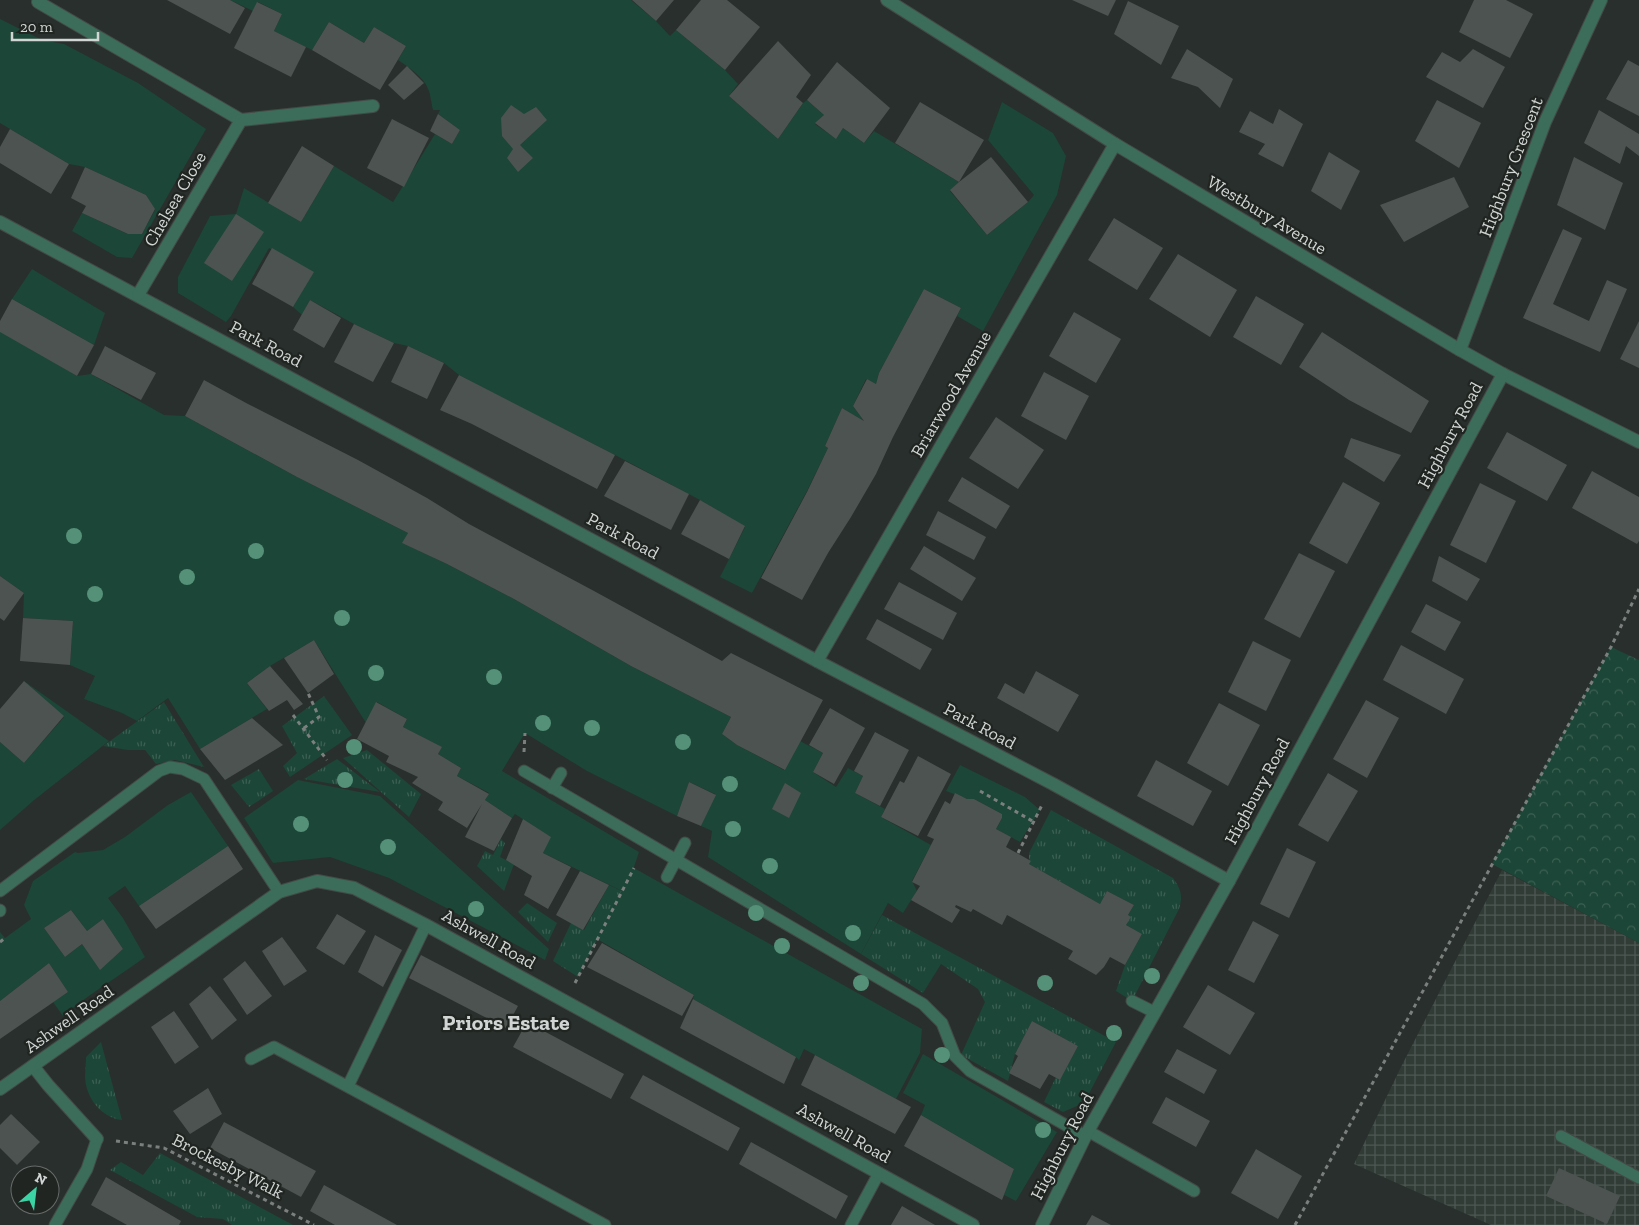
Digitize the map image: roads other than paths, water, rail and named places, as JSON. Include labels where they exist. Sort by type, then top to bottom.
[{"type":"street","name":"Westbury Avenue","points":[[887,0],[1115,144],[1460,350],[1503,374],[1639,442]]},
{"type":"street","name":"Highbury Crescent","points":[[1460,350],[1545,122],[1601,0]]},
{"type":"street","points":[[38,2],[241,120],[372,106]]},
{"type":"street","name":"Chelsea Close","points":[[138,295],[241,120]]},
{"type":"street","name":"Briarwood Avenue","points":[[817,661],[1115,144]]},
{"type":"street","name":"Park Road","points":[[0,222],[817,661],[1052,784],[1229,881]]},
{"type":"street","name":"Highbury Road","points":[[1042,1225],[1087,1133],[1229,881],[1503,374]]},
{"type":"street","name":"Ashwell Road","points":[[0,1090],[278,892],[317,881],[354,888],[426,925],[973,1225]]},
{"type":"street","points":[[33,1066],[97,1139]]},
{"type":"lane","points":[[0,891],[159,771],[170,767],[183,769],[204,779],[278,892]]},
{"type":"lane","points":[[524,771],[923,1004],[942,1023],[955,1056],[970,1071],[1194,1191]]},
{"type":"lane","points":[[552,788],[561,773]]},
{"type":"lane","points":[[668,878],[685,843]]},
{"type":"lane","points":[[348,1086],[426,925]]},
{"type":"lane","points":[[1132,1001],[1154,1012]]},
{"type":"lane","points":[[251,1059],[274,1047],[605,1225]]},
{"type":"lane","points":[[1562,1136],[1639,1178]]},
{"type":"lane","points":[[55,1225],[87,1169],[97,1139]]},
{"type":"lane","points":[[850,1225],[879,1173]]},
{"type":"district","name":"Priors Estate","points":[[506,1022]]}]
